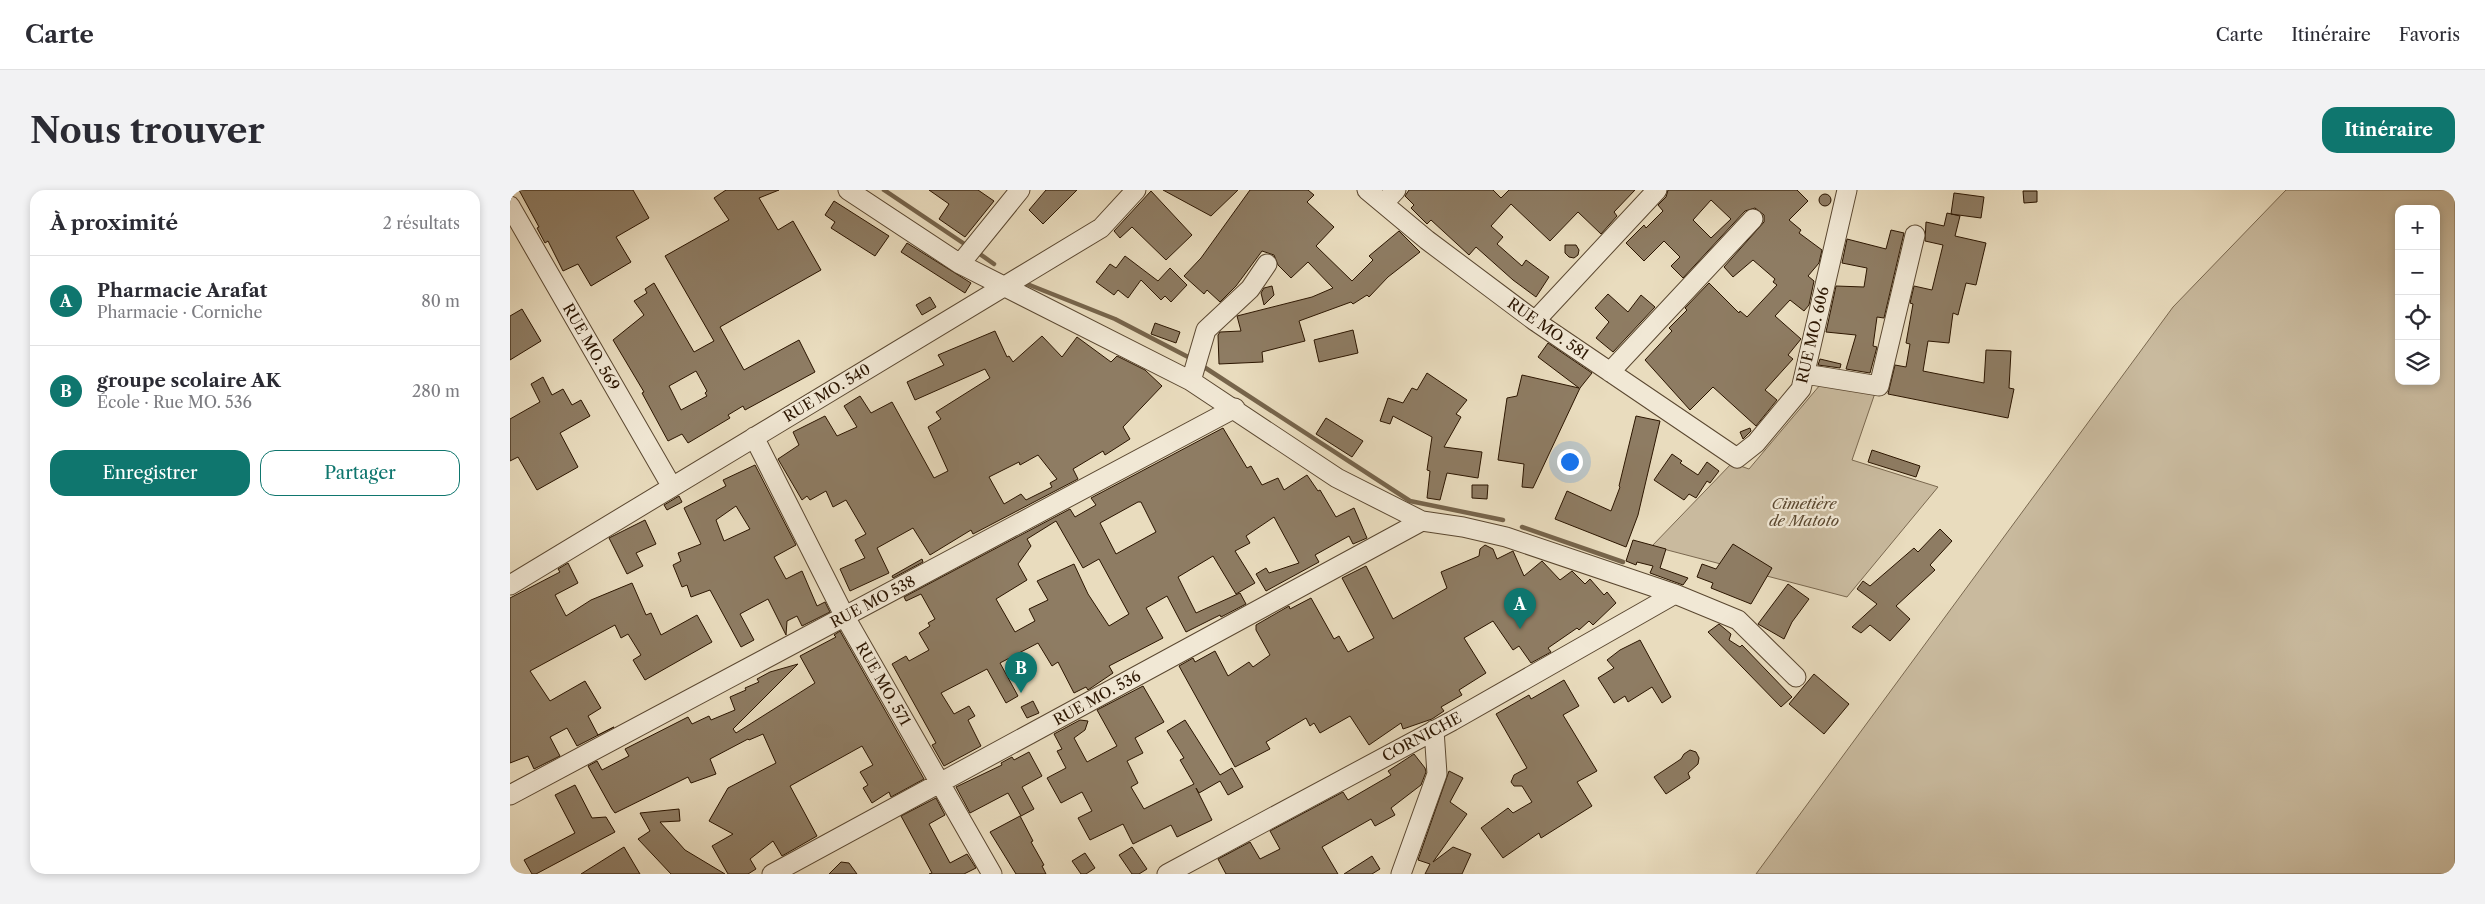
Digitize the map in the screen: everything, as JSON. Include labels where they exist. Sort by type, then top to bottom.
[{"type":"street","points":[[848,190],[960,264],[1001,287],[1191,380],[1337,478],[1422,521],[1462,527],[1506,537],[1674,594],[1738,620],[1796,677]]},
{"type":"street","name":"RUE MO. 540","points":[[510,585],[1101,228],[1136,190]]},
{"type":"street","name":"RUE MO. 581","points":[[1367,190],[1390,196],[1427,240],[1536,321],[1737,458]]},
{"type":"street","points":[[1536,321],[1656,190]]},
{"type":"street","name":"RUE MO. 606","points":[[1737,458],[1756,443],[1801,389],[1847,190]]},
{"type":"street","points":[[960,264],[1015,192]]},
{"type":"street","name":"RUE MO. 569","points":[[510,206],[672,487]]},
{"type":"street","points":[[1610,372],[1753,219]]},
{"type":"street","points":[[1805,374],[1879,386],[1915,235]]},
{"type":"street","points":[[1191,380],[1206,330],[1250,289],[1267,264]]},
{"type":"street","name":"RUE MO 538","points":[[510,795],[1235,408]]},
{"type":"street","name":"RUE MO. 571","points":[[754,437],[844,617],[992,874]]},
{"type":"street","name":"RUE MO. 536","points":[[772,874],[1422,521]]},
{"type":"street","name":"CORNICHE","points":[[1167,874],[1434,730],[1674,594]]},
{"type":"street","points":[[1401,874],[1437,774],[1434,730]]},
{"type":"green space","points":[[2286,190],[2455,190],[2455,874],[1756,874],[2173,307]]},
{"type":"green space","name":"Cimetière de Matoto","points":[[1820,385],[1875,393],[1852,460],[1938,487],[1847,597],[1652,546],[1732,463],[1749,469]]},
{"type":"building","points":[[519,190],[633,190],[649,218],[616,237],[631,262],[591,286],[578,264],[563,271],[548,241],[545,243],[537,228],[539,227]]},
{"type":"building","points":[[726,190],[779,190],[759,198],[778,230],[793,221],[821,270],[720,327],[744,370],[799,340],[815,372],[745,410],[743,406],[728,415],[730,418],[688,443],[682,434],[668,441],[642,393],[644,392],[613,340],[644,315],[634,301],[647,293],[645,289],[654,283],[694,352],[714,341],[665,256],[729,220],[714,198]],"holes":[[[696,371],[707,391],[705,393],[707,396],[681,410],[669,386]]]},
{"type":"building","points":[[929,190],[978,190],[994,201],[965,237],[939,219],[949,204]]},
{"type":"building","points":[[1046,190],[1077,190],[1043,224],[1029,210]]},
{"type":"building","points":[[1163,190],[1238,190],[1211,216]]},
{"type":"building","points":[[1250,190],[1308,190],[1314,195],[1307,202],[1334,227],[1316,246],[1352,281],[1373,260],[1369,256],[1399,231],[1420,252],[1388,277],[1369,297],[1367,295],[1353,304],[1351,302],[1299,321],[1305,341],[1262,352],[1263,362],[1219,364],[1218,335],[1220,332],[1241,331],[1237,316],[1312,297],[1333,288],[1308,262],[1291,278],[1278,265],[1274,255],[1262,251],[1236,286],[1220,302],[1207,290],[1204,294],[1184,276],[1201,258]]},
{"type":"building","points":[[1409,190],[1493,190],[1501,198],[1509,190],[1635,190],[1614,212],[1617,216],[1601,234],[1578,212],[1550,241],[1511,204],[1491,226],[1503,237],[1497,244],[1522,266],[1526,260],[1549,277],[1536,297],[1513,280],[1476,247],[1469,255],[1431,220],[1427,224],[1411,208],[1414,205],[1405,196]]},
{"type":"building","points":[[1668,190],[1797,190],[1808,201],[1789,220],[1801,230],[1799,233],[1822,250],[1819,263],[1808,276],[1814,281],[1809,305],[1804,311],[1790,300],[1775,316],[1801,339],[1788,355],[1793,359],[1765,390],[1777,400],[1756,426],[1713,387],[1690,410],[1645,360],[1672,331],[1669,328],[1687,310],[1685,308],[1709,283],[1739,313],[1740,311],[1747,317],[1777,285],[1773,282],[1775,279],[1753,260],[1733,277],[1724,267],[1764,222],[1764,215],[1755,208],[1745,211],[1683,278],[1671,266],[1680,257],[1664,241],[1644,261],[1626,243],[1644,225],[1646,228],[1663,211],[1658,205],[1666,197]],"holes":[[[1711,200],[1731,219],[1711,238],[1693,220]]]},
{"type":"building","points":[[1151,191],[1192,235],[1166,260],[1132,227],[1120,238],[1114,231]]},
{"type":"building","points":[[2023,191],[2037,191],[2037,202],[2024,203]]},
{"type":"building","points":[[1954,193],[1984,197],[1981,218],[1951,214]]},
{"type":"building","points":[[1827,194],[1830,195],[1830,205],[1823,206],[1820,205],[1819,198],[1820,195]]},
{"type":"building","points":[[834,201],[889,236],[875,256],[831,228],[835,222],[825,215]]},
{"type":"building","points":[[1947,213],[1960,216],[1955,236],[1986,243],[1976,285],[1966,283],[1958,315],[1953,313],[1949,343],[1928,341],[1923,371],[1984,383],[1986,350],[2011,351],[2009,388],[2014,389],[2008,418],[1888,394],[1895,365],[1906,367],[1910,344],[1906,343],[1913,304],[1910,303],[1914,286],[1932,290],[1943,245],[1925,241],[1926,222],[1944,226]]},
{"type":"building","points":[[1891,230],[1904,233],[1884,318],[1877,317],[1873,346],[1877,347],[1870,373],[1846,369],[1856,335],[1826,332],[1836,286],[1864,287],[1867,268],[1842,263],[1847,239],[1886,249]]},
{"type":"building","points":[[907,243],[971,283],[965,293],[901,252]]},
{"type":"building","points":[[1565,245],[1576,245],[1579,250],[1578,255],[1574,258],[1569,257],[1565,253]]},
{"type":"building","points":[[1125,256],[1158,281],[1170,268],[1187,285],[1171,302],[1165,296],[1161,300],[1141,280],[1128,298],[1118,290],[1114,295],[1096,282],[1110,264],[1116,268]]},
{"type":"building","points":[[1272,286],[1274,295],[1264,305],[1261,293],[1264,288]]},
{"type":"building","points":[[1608,294],[1628,312],[1641,295],[1655,307],[1613,352],[1596,338],[1609,322],[1595,308]]},
{"type":"building","points":[[930,297],[936,307],[922,315],[916,305]]},
{"type":"building","points":[[522,309],[541,341],[510,360],[510,316]]},
{"type":"building","points":[[1155,323],[1180,332],[1176,343],[1151,334]]},
{"type":"building","points":[[1353,330],[1358,353],[1319,362],[1314,340]]},
{"type":"building","points":[[995,331],[1007,357],[1009,356],[1013,362],[1042,336],[1062,357],[1077,337],[1111,362],[1117,356],[1145,370],[1162,386],[1123,427],[1130,439],[1105,455],[1103,451],[1073,469],[1078,479],[973,534],[971,530],[930,555],[913,528],[877,548],[889,573],[850,591],[840,569],[865,558],[855,540],[866,534],[846,500],[833,507],[826,491],[810,500],[807,496],[802,500],[778,459],[799,445],[793,432],[825,416],[837,436],[857,427],[844,406],[860,396],[871,413],[892,402],[934,478],[948,471],[928,427],[941,419],[936,412],[990,378],[985,369],[915,400],[907,382],[944,365],[938,355]],"holes":[[[1038,455],[1057,479],[1050,483],[1052,487],[1026,500],[1021,494],[1004,504],[989,477],[1019,462],[1020,465]]]},
{"type":"building","points":[[1548,343],[1592,373],[1580,388],[1533,488],[1522,487],[1524,464],[1498,460],[1507,398],[1517,396],[1522,375],[1579,388],[1538,357]]},
{"type":"building","points":[[1820,359],[1841,364],[1840,368],[1818,365]]},
{"type":"building","points":[[1427,373],[1467,400],[1456,414],[1461,417],[1444,447],[1482,452],[1478,478],[1447,473],[1440,500],[1427,498],[1430,471],[1427,470],[1432,437],[1393,416],[1390,424],[1380,421],[1388,398],[1403,403],[1412,388],[1417,390]]},
{"type":"building","points":[[543,377],[552,395],[563,389],[572,405],[581,400],[590,416],[560,433],[578,467],[537,490],[518,457],[510,461],[510,419],[540,402],[531,384]]},
{"type":"building","points":[[1636,416],[1660,421],[1638,515],[1626,547],[1555,519],[1567,491],[1611,511],[1620,487]]},
{"type":"building","points":[[1326,418],[1363,441],[1352,457],[1316,434]]},
{"type":"building","points":[[1223,428],[1247,468],[1251,466],[1262,485],[1278,478],[1284,490],[1307,475],[1318,491],[1320,490],[1336,517],[1354,508],[1367,538],[1353,544],[1349,536],[1315,555],[1319,562],[1266,591],[1256,574],[1266,568],[1269,573],[1299,563],[1274,517],[1246,536],[1250,543],[1235,551],[1255,583],[1236,594],[1213,556],[1178,577],[1196,613],[1240,593],[1246,604],[1186,632],[1167,596],[1146,608],[1163,638],[1109,666],[1113,673],[1088,690],[1086,687],[1074,693],[1058,662],[1052,666],[1038,643],[1000,663],[1018,696],[1006,703],[987,669],[941,693],[954,714],[969,706],[975,716],[968,720],[981,746],[944,766],[932,745],[936,743],[892,664],[906,656],[909,661],[929,650],[919,633],[930,626],[928,623],[935,619],[921,594],[906,601],[904,597],[1070,509],[1075,517],[1096,505],[1091,498]],"holes":[[[1141,502],[1156,532],[1116,554],[1100,523]],[[1056,521],[1083,568],[1099,559],[1129,614],[1109,626],[1088,594],[1074,564],[1037,581],[1048,600],[1029,609],[1035,621],[1015,632],[996,599],[1027,580],[1018,564],[1031,546],[1027,539]]]},
{"type":"building","points":[[1750,428],[1751,431],[1743,439],[1740,432]]},
{"type":"building","points":[[1872,450],[1920,466],[1916,477],[1868,462]]},
{"type":"building","points":[[1672,454],[1682,461],[1680,463],[1698,475],[1707,462],[1719,471],[1710,483],[1707,481],[1696,498],[1689,494],[1684,500],[1654,480]]},
{"type":"building","points":[[755,465],[796,545],[774,557],[786,579],[802,571],[817,606],[825,602],[830,612],[802,626],[797,616],[787,621],[786,635],[768,599],[740,614],[754,640],[741,647],[710,590],[691,597],[687,585],[682,587],[673,565],[681,561],[678,553],[701,544],[684,508],[726,486],[723,480]],"holes":[[[736,506],[750,529],[724,541],[716,520]]]},
{"type":"building","points":[[1472,485],[1488,485],[1487,499],[1472,498]]},
{"type":"building","points":[[679,496],[682,502],[667,510],[664,505]]},
{"type":"building","points":[[645,520],[656,544],[636,553],[643,566],[627,574],[609,538]]},
{"type":"building","points":[[1940,529],[1952,541],[1930,565],[1935,570],[1896,606],[1910,619],[1890,641],[1870,625],[1861,633],[1852,627],[1877,604],[1857,589],[1863,581],[1870,586],[1914,548],[1918,552]]},
{"type":"building","points":[[1633,540],[1666,549],[1660,568],[1688,578],[1683,585],[1650,573],[1653,566],[1637,562],[1636,565],[1626,561]]},
{"type":"building","points":[[1733,544],[1772,568],[1751,604],[1711,588],[1713,583],[1697,577],[1702,564],[1716,569]]},
{"type":"building","points":[[1485,545],[1493,549],[1497,559],[1513,551],[1524,576],[1542,561],[1560,580],[1572,571],[1585,584],[1590,579],[1604,595],[1607,592],[1616,603],[1593,625],[1589,621],[1579,630],[1577,628],[1548,648],[1551,652],[1531,663],[1519,646],[1513,650],[1493,621],[1464,638],[1486,673],[1459,690],[1462,695],[1441,707],[1444,711],[1432,719],[1403,729],[1401,723],[1369,745],[1350,716],[1320,733],[1314,723],[1310,726],[1306,718],[1266,742],[1270,749],[1235,767],[1179,666],[1193,658],[1195,662],[1215,651],[1228,676],[1249,662],[1253,667],[1270,655],[1256,630],[1256,625],[1289,606],[1290,609],[1311,598],[1334,639],[1339,636],[1348,652],[1374,638],[1342,578],[1366,566],[1393,619],[1447,588],[1441,572],[1479,556],[1480,549]]},
{"type":"building","points":[[922,559],[923,562],[893,578],[892,576]]},
{"type":"building","points":[[568,563],[578,583],[555,595],[566,616],[591,600],[632,583],[646,615],[651,613],[661,635],[697,615],[712,642],[645,680],[633,660],[641,655],[628,634],[621,638],[615,625],[530,671],[550,701],[585,681],[601,708],[588,716],[598,735],[614,727],[577,746],[567,728],[550,737],[560,756],[534,769],[528,756],[510,763],[510,598],[560,572],[558,569]]},
{"type":"building","points":[[1788,584],[1809,599],[1792,622],[1784,639],[1758,624]]},
{"type":"building","points":[[1719,624],[1731,634],[1729,640],[1740,647],[1742,645],[1792,697],[1781,707],[1708,632]]},
{"type":"building","points":[[840,631],[924,779],[891,797],[889,792],[872,803],[863,788],[868,785],[860,772],[873,765],[862,746],[790,786],[817,836],[782,856],[773,841],[750,859],[756,869],[748,874],[728,874],[712,846],[733,834],[709,821],[728,788],[776,763],[763,734],[748,739],[710,759],[716,774],[691,783],[688,777],[615,813],[588,766],[597,761],[602,770],[629,756],[625,749],[688,717],[692,724],[709,716],[711,720],[735,710],[730,697],[759,682],[757,679],[770,672],[798,664],[733,729],[736,733],[815,683],[800,656],[836,637],[834,635]]},
{"type":"building","points":[[1640,640],[1671,697],[1662,703],[1652,687],[1628,702],[1625,696],[1614,703],[1598,678],[1614,668],[1607,660],[1620,650]]},
{"type":"building","points":[[1814,674],[1849,704],[1824,734],[1789,704]]},
{"type":"building","points":[[1564,680],[1579,706],[1563,715],[1597,771],[1577,782],[1592,806],[1541,838],[1539,833],[1503,858],[1481,828],[1508,808],[1513,813],[1532,802],[1522,786],[1514,786],[1511,782],[1514,775],[1527,768],[1496,714],[1529,695],[1531,699]]},
{"type":"building","points":[[1143,686],[1164,722],[1135,738],[1143,753],[1127,761],[1138,783],[1131,787],[1144,809],[1194,784],[1180,760],[1184,758],[1167,731],[1185,720],[1220,775],[1232,768],[1243,787],[1228,795],[1220,781],[1199,793],[1196,788],[1212,820],[1177,837],[1171,825],[1133,844],[1123,824],[1090,840],[1078,818],[1092,811],[1082,792],[1061,803],[1047,778],[1066,768],[1057,751],[1062,749],[1054,734],[1080,720],[1088,721],[1085,730],[1074,738],[1087,762],[1117,746],[1097,710]]},
{"type":"building","points":[[1033,701],[1039,713],[1027,718],[1021,707]]},
{"type":"building","points":[[1690,750],[1696,752],[1699,758],[1698,764],[1688,773],[1690,778],[1666,794],[1654,777],[1681,759]]},
{"type":"building","points":[[1029,752],[1042,776],[1022,787],[1034,809],[1021,816],[1008,793],[970,813],[956,787],[1002,765],[1001,763],[1012,757],[1014,760]]},
{"type":"building","points":[[1414,754],[1426,772],[1421,785],[1391,808],[1395,815],[1375,826],[1371,819],[1322,847],[1338,874],[1226,874],[1218,859],[1250,842],[1260,859],[1280,849],[1270,831],[1343,792],[1348,800],[1391,775],[1388,771]]},
{"type":"building","points":[[1449,771],[1463,778],[1450,802],[1467,814],[1433,862],[1453,847],[1471,854],[1462,874],[1425,874],[1430,864],[1418,860]]},
{"type":"building","points":[[575,785],[592,818],[606,817],[615,832],[536,874],[532,874],[524,860],[575,833],[555,795]]},
{"type":"building","points":[[936,798],[945,815],[929,824],[950,863],[967,854],[976,868],[964,874],[929,874],[932,873],[901,816]]},
{"type":"building","points":[[679,809],[680,821],[660,822],[685,850],[725,874],[671,874],[638,839],[650,831],[640,813]]},
{"type":"building","points":[[1020,816],[1033,841],[1031,842],[1044,865],[1042,866],[1046,874],[1016,874],[990,832]]},
{"type":"building","points":[[624,847],[640,874],[581,874]]},
{"type":"building","points":[[1132,847],[1147,869],[1139,874],[1132,874],[1119,855]]},
{"type":"building","points":[[1085,853],[1095,868],[1086,874],[1081,874],[1072,861]]},
{"type":"building","points":[[1372,856],[1380,869],[1372,874],[1344,874]]},
{"type":"building","points":[[841,862],[849,863],[857,874],[829,874]]},
{"type":"waterway","points":[[884,190],[966,245]]},
{"type":"waterway","points":[[977,252],[994,264]]},
{"type":"waterway","points":[[1022,282],[1115,319],[1190,358]]},
{"type":"waterway","points":[[1201,365],[1410,501],[1503,520]]},
{"type":"waterway","points":[[1522,527],[1623,562]]},
{"type":"place","name":"Pharmacie Arafat","points":[[1520,629]]},
{"type":"place","name":"groupe scolaire AK","points":[[1021,693]]}]
